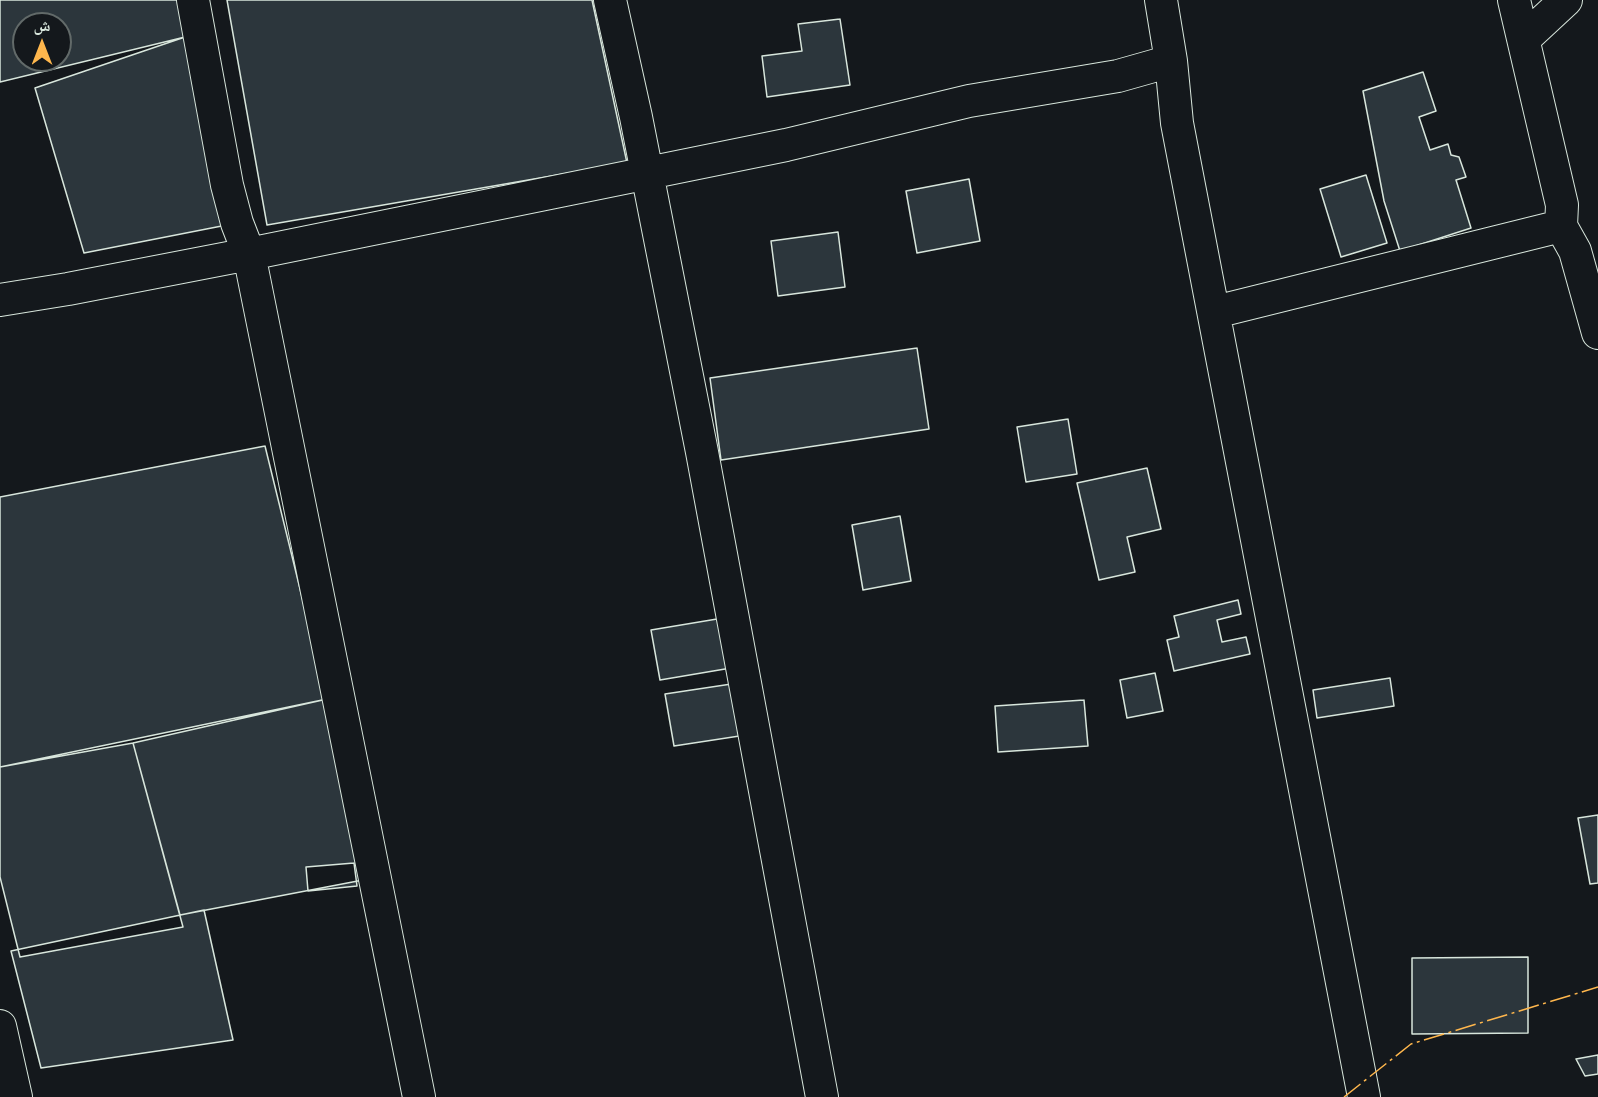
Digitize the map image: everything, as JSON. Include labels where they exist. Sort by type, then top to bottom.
[{"type":"street","points":[[194,0],[227,185],[237,223],[249,254],[419,1097]]},
{"type":"street","points":[[609,0],[704,464],[822,1097]]},
{"type":"street","points":[[1161,0],[1171,61],[1177,123],[1364,1097]]},
{"type":"street","points":[[1514,0],[1562,205],[1561,226],[1575,251],[1598,333]]},
{"type":"street","points":[[1524,39],[1566,0]]},
{"type":"street","points":[[0,300],[249,254],[646,174],[786,145],[969,101],[1118,76],[1171,61]]},
{"type":"street","points":[[1215,312],[1561,226]]},
{"type":"street","points":[[0,1026],[16,1097]]},
{"type":"building","points":[[0,0],[179,0],[185,37],[72,64],[72,12],[12,12],[12,72],[41,72],[0,82]]},
{"type":"building","points":[[227,0],[592,0],[627,163],[267,225]]},
{"type":"building","points":[[840,19],[850,85],[767,97],[762,56],[802,51],[798,24]]},
{"type":"building","points":[[185,37],[237,223],[84,253],[35,88]]},
{"type":"building","points":[[1423,72],[1436,111],[1419,117],[1430,150],[1448,144],[1451,155],[1459,157],[1466,177],[1456,180],[1471,228],[1400,251],[1384,201],[1363,91]]},
{"type":"building","points":[[1366,175],[1387,243],[1341,257],[1320,189]]},
{"type":"building","points":[[969,179],[980,241],[917,253],[906,191]]},
{"type":"building","points":[[838,232],[845,287],[778,296],[771,241]]},
{"type":"building","points":[[917,348],[929,429],[721,460],[710,378]]},
{"type":"building","points":[[1068,419],[1077,474],[1026,482],[1017,427]]},
{"type":"building","points":[[265,446],[327,699],[0,767],[0,497]]},
{"type":"building","points":[[1147,468],[1161,529],[1127,537],[1135,572],[1099,580],[1077,483]]},
{"type":"building","points":[[900,516],[911,581],[863,590],[852,525]]},
{"type":"building","points":[[1238,600],[1241,614],[1217,620],[1222,642],[1246,637],[1250,654],[1174,671],[1167,640],[1179,637],[1174,616]]},
{"type":"building","points":[[723,618],[731,668],[660,680],[651,630]]},
{"type":"building","points":[[1155,673],[1163,711],[1127,718],[1120,680]]},
{"type":"building","points":[[1390,678],[1394,706],[1317,718],[1313,690]]},
{"type":"building","points":[[738,683],[746,735],[674,746],[665,694]]},
{"type":"building","points":[[327,699],[363,880],[180,915],[133,743]]},
{"type":"building","points":[[1084,700],[1088,746],[998,752],[995,706]]},
{"type":"building","points":[[133,743],[183,927],[20,957],[0,877],[0,767]]},
{"type":"building","points":[[1598,815],[1598,883],[1590,884],[1578,818]]},
{"type":"building","points":[[354,863],[357,886],[308,891],[306,867]]},
{"type":"building","points":[[204,910],[233,1040],[41,1068],[11,951]]},
{"type":"building","points":[[1528,957],[1528,1033],[1412,1034],[1412,958]]},
{"type":"building","points":[[1598,1055],[1598,1074],[1585,1076],[1576,1059]]},
{"type":"power","points":[[1344,1097],[1411,1044],[1598,987]]}]
